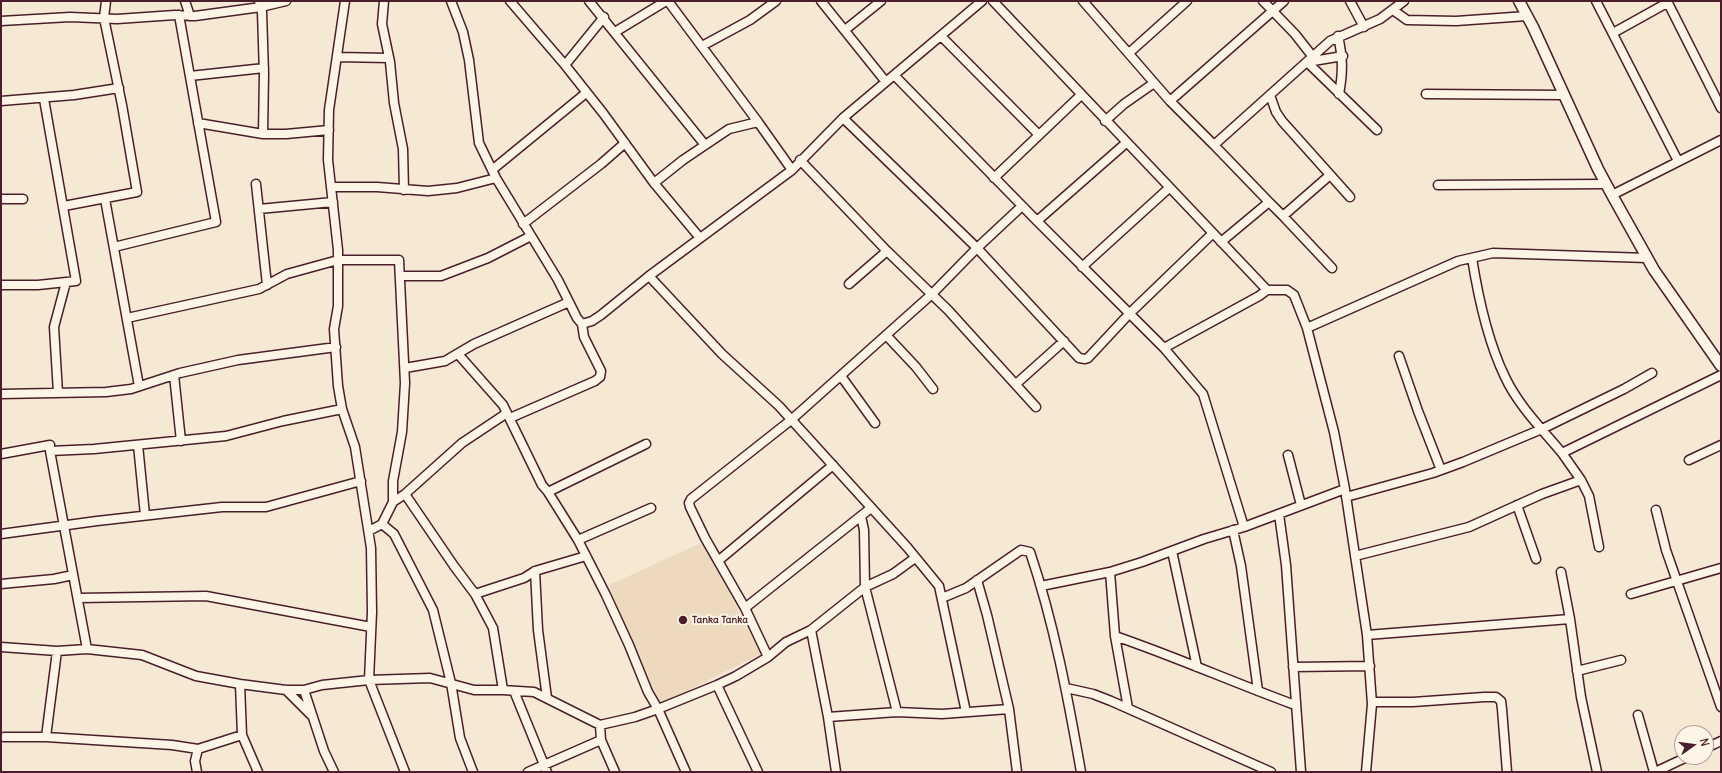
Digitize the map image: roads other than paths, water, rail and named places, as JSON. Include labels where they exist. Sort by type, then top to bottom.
[{"type":"street","points":[[64,206],[137,192],[119,88],[104,18],[106,1]]},
{"type":"street","points":[[185,1],[190,16]]},
{"type":"street","points":[[1,21],[70,17],[104,18],[179,15],[190,16],[286,1]]},
{"type":"street","points":[[345,1],[329,110],[328,160],[338,260],[338,306],[334,329],[338,386],[342,410],[355,447],[371,548],[369,680],[405,772]]},
{"type":"street","points":[[384,1],[382,24],[389,58],[394,103],[402,149],[404,190]]},
{"type":"street","points":[[393,502],[406,494],[462,443],[509,415],[562,396],[600,377],[601,371],[584,337],[582,324],[577,318],[558,280],[496,178],[479,143],[469,60],[463,32],[451,1]]},
{"type":"street","points":[[510,1],[565,66],[654,183],[700,238]]},
{"type":"street","points":[[589,1],[705,145]]},
{"type":"street","points":[[615,32],[667,1],[702,46],[792,170]]},
{"type":"street","points":[[702,46],[750,20],[776,1]]},
{"type":"street","points":[[821,1],[886,82]]},
{"type":"street","points":[[845,30],[881,1]]},
{"type":"street","points":[[582,324],[592,321],[649,276],[792,170],[842,118],[982,1]]},
{"type":"street","points":[[993,1],[1266,290]]},
{"type":"street","points":[[1084,1],[1170,101],[1284,216],[1332,268]]},
{"type":"street","points":[[1129,52],[1187,1]]},
{"type":"street","points":[[1264,1],[1295,34],[1310,60],[1339,94],[1377,130]]},
{"type":"street","points":[[1170,101],[1284,1]]},
{"type":"street","points":[[1350,1],[1364,27]]},
{"type":"street","points":[[1214,145],[1330,41],[1338,36],[1364,27],[1380,19],[1404,1]]},
{"type":"street","points":[[1519,1],[1612,195],[1647,258],[1721,366]]},
{"type":"street","points":[[1596,1],[1678,161]]},
{"type":"street","points":[[1613,33],[1667,2],[1721,108]]},
{"type":"street","points":[[260,4],[264,68],[263,134]]},
{"type":"street","points":[[1393,10],[1406,20],[1456,21],[1527,16]]},
{"type":"street","points":[[114,247],[216,222],[179,15]]},
{"type":"street","points":[[565,66],[604,18]]},
{"type":"street","points":[[941,36],[1039,135]]},
{"type":"street","points":[[1338,36],[1343,56],[1343,77],[1339,94]]},
{"type":"street","points":[[1310,60],[1343,56]]},
{"type":"street","points":[[336,57],[389,58]]},
{"type":"street","points":[[190,76],[264,68]]},
{"type":"street","points":[[894,75],[1128,314],[1164,348],[1203,394],[1244,527]]},
{"type":"street","points":[[1105,120],[1124,104],[1154,83]]},
{"type":"street","points":[[1,101],[44,99],[119,88]]},
{"type":"street","points":[[492,170],[586,93]]},
{"type":"street","points":[[1426,94],[1564,95]]},
{"type":"street","points":[[994,178],[1081,95]]},
{"type":"street","points":[[1270,95],[1276,112],[1282,121],[1350,197]]},
{"type":"street","points":[[1,285],[38,285],[76,281],[64,220],[64,206],[44,99]]},
{"type":"street","points":[[842,118],[977,248],[1079,358],[1085,359],[1115,330],[1128,314],[1212,234]]},
{"type":"street","points":[[654,183],[729,129],[758,122]]},
{"type":"street","points":[[198,123],[263,134],[286,134],[329,130]]},
{"type":"street","points":[[1612,195],[1721,140]]},
{"type":"street","points":[[523,224],[601,164],[625,143]]},
{"type":"street","points":[[1037,221],[1126,143]]},
{"type":"street","points":[[800,160],[887,251],[932,294],[1036,407]]},
{"type":"street","points":[[1284,216],[1330,175]]},
{"type":"street","points":[[331,187],[428,191],[457,188],[496,178]]},
{"type":"street","points":[[256,184],[267,285]]},
{"type":"street","points":[[1438,185],[1606,184]]},
{"type":"street","points":[[1082,267],[1169,188]]},
{"type":"street","points":[[1,199],[23,199]]},
{"type":"street","points":[[105,199],[139,386]]},
{"type":"street","points":[[259,209],[333,202]]},
{"type":"street","points":[[1221,242],[1269,202]]},
{"type":"street","points":[[768,657],[745,608],[705,538],[689,503],[691,499],[792,420],[932,294],[977,248],[1022,206]]},
{"type":"street","points":[[400,276],[441,276],[488,258],[531,236]]},
{"type":"street","points":[[849,284],[887,251]]},
{"type":"street","points":[[1307,328],[1458,262],[1493,253],[1647,258]]},
{"type":"street","points":[[1472,258],[1485,318],[1505,378],[1525,408],[1582,480],[1589,496],[1599,547]]},
{"type":"street","points":[[127,318],[259,289],[287,274],[338,260],[399,260],[405,368],[402,432],[394,481],[393,502],[382,524],[369,531]]},
{"type":"street","points":[[649,276],[722,354],[766,393],[792,420],[907,547],[939,586],[966,712]]},
{"type":"street","points":[[58,393],[54,327],[66,282]]},
{"type":"street","points":[[1164,348],[1259,296],[1266,290],[1287,290],[1294,295],[1307,328],[1334,432],[1346,493],[1354,556],[1359,577],[1367,635],[1372,702],[1366,772]]},
{"type":"street","points":[[405,368],[445,361],[474,344],[569,302]]},
{"type":"street","points":[[886,335],[916,367],[933,389]]},
{"type":"street","points":[[1016,384],[1064,341]]},
{"type":"street","points":[[1,394],[106,392],[139,386],[174,375],[238,360],[336,347]]},
{"type":"street","points":[[458,354],[503,405],[542,485],[578,540],[629,645],[648,692],[658,709],[686,772]]},
{"type":"street","points":[[1398,356],[1441,470]]},
{"type":"street","points":[[1041,586],[1110,572],[1244,527],[1301,505],[1441,470],[1542,429],[1624,389],[1652,373]]},
{"type":"street","points":[[174,375],[181,441]]},
{"type":"street","points":[[1562,453],[1721,375]]},
{"type":"street","points":[[841,376],[875,423]]},
{"type":"street","points":[[86,649],[78,598],[50,451],[138,445],[226,436],[283,421],[342,410]]},
{"type":"street","points":[[548,492],[646,444]]},
{"type":"street","points":[[1,454],[50,445]]},
{"type":"street","points":[[138,445],[145,515]]},
{"type":"street","points":[[1689,460],[1721,445]]},
{"type":"street","points":[[1288,455],[1301,505]]},
{"type":"street","points":[[718,561],[833,465]]},
{"type":"street","points":[[1354,556],[1469,527],[1549,491],[1582,480]]},
{"type":"street","points":[[1,534],[145,515],[222,507],[266,507],[361,482]]},
{"type":"street","points":[[406,494],[454,566],[475,594],[493,628],[503,690]]},
{"type":"street","points":[[1517,505],[1536,559]]},
{"type":"street","points":[[578,540],[651,508]]},
{"type":"street","points":[[745,608],[871,508]]},
{"type":"street","points":[[1656,510],[1666,550],[1721,707]]},
{"type":"street","points":[[1280,514],[1286,565],[1301,772]]},
{"type":"street","points":[[861,516],[864,530],[865,587],[897,712]]},
{"type":"street","points":[[382,524],[394,534],[433,610],[451,684],[460,738],[473,772]]},
{"type":"street","points":[[1233,530],[1241,566],[1258,691]]},
{"type":"street","points":[[942,598],[966,588],[1021,550],[1030,552],[1041,586],[1066,688],[1081,772]]},
{"type":"street","points":[[1172,551],[1197,667]]},
{"type":"street","points":[[475,594],[524,578],[535,571],[586,556]]},
{"type":"street","points":[[1,647],[57,651],[86,649],[142,655],[196,676],[286,690],[304,690],[322,686],[369,680],[430,678],[474,690],[534,692],[600,725],[635,717],[658,709],[736,676],[768,657],[786,642],[811,630],[865,587],[893,574],[915,558]]},
{"type":"street","points":[[1631,594],[1721,568]]},
{"type":"street","points":[[535,571],[538,630],[547,698]]},
{"type":"street","points":[[1110,572],[1115,636],[1128,708]]},
{"type":"street","points":[[1561,572],[1570,619],[1581,697],[1597,772]]},
{"type":"street","points":[[1,584],[54,579],[73,575]]},
{"type":"street","points":[[977,580],[987,615],[1009,709],[1017,772]]},
{"type":"street","points":[[78,598],[206,596],[371,627]]},
{"type":"street","points":[[1367,635],[1570,619]]},
{"type":"street","points":[[811,630],[828,717],[836,772]]},
{"type":"street","points":[[1115,636],[1172,656],[1295,705]]},
{"type":"street","points":[[46,737],[57,651]]},
{"type":"street","points":[[1578,671],[1621,660]]},
{"type":"street","points":[[1293,667],[1370,666]]},
{"type":"street","points":[[240,684],[242,735],[258,772]]},
{"type":"street","points":[[717,685],[758,772]]},
{"type":"street","points":[[1066,688],[1093,694],[1128,708],[1271,772]]},
{"type":"street","points":[[286,690],[313,716]]},
{"type":"street","points":[[304,690],[324,751],[334,772]]},
{"type":"street","points":[[514,691],[546,768]]},
{"type":"street","points":[[1372,702],[1413,702],[1484,696],[1496,697],[1500,701],[1502,709],[1507,772]]},
{"type":"street","points":[[828,717],[897,712],[942,714],[1009,709]]},
{"type":"street","points":[[1638,715],[1655,772],[1674,763]]},
{"type":"street","points":[[600,725],[601,740],[615,772]]},
{"type":"street","points":[[4,737],[46,737],[172,745],[198,749],[242,735]]},
{"type":"street","points":[[528,772],[546,768],[601,740]]},
{"type":"street","points":[[197,772],[195,761],[198,749]]},
{"type":"place","name":"Tanka Tanka","points":[[683,620]]}]
